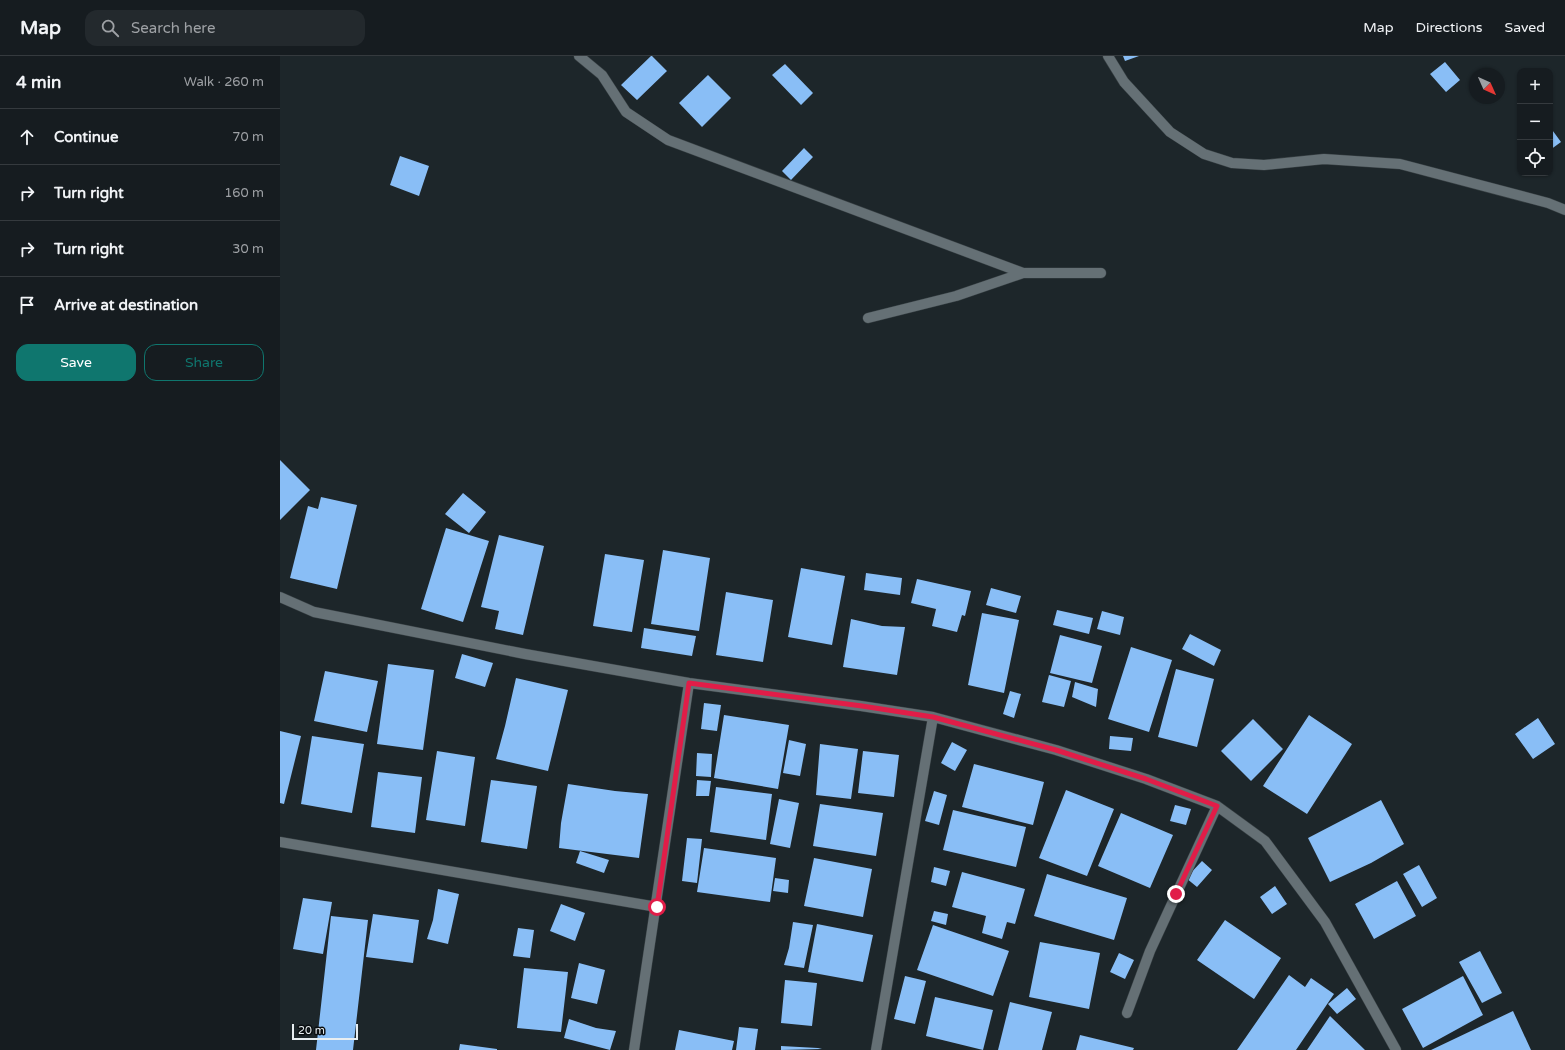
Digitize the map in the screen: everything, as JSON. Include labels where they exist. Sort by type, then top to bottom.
[{"type":"street","points":[[579,56],[602,75],[626,112],[668,140],[1023,273]]},
{"type":"street","points":[[1108,56],[1124,82],[1170,132],[1204,154],[1232,163],[1264,165],[1324,159],[1400,164],[1548,203],[1565,210]]},
{"type":"street","points":[[868,318],[956,296],[1023,273],[1101,273]]},
{"type":"street","points":[[280,597],[314,612],[525,654],[689,683],[933,717],[1056,750],[1146,779],[1217,806],[1265,841],[1325,922],[1396,1050]]},
{"type":"street","points":[[634,1050],[657,907],[689,683]]},
{"type":"street","points":[[876,1050],[933,717]]},
{"type":"street","points":[[1127,1014],[1150,951],[1217,806]]},
{"type":"street","points":[[280,842],[657,907]]},
{"type":"building","points":[[651,56],[667,71],[637,100],[621,85]]},
{"type":"building","points":[[1123,56],[1139,56],[1125,61]]},
{"type":"building","points":[[1445,62],[1460,80],[1446,92],[1430,74]]},
{"type":"building","points":[[785,64],[813,93],[801,105],[772,75]]},
{"type":"building","points":[[708,75],[731,98],[702,127],[679,103]]},
{"type":"building","points":[[1553,131],[1561,142],[1553,148]]},
{"type":"building","points":[[804,148],[813,157],[791,180],[782,171]]},
{"type":"building","points":[[400,156],[429,166],[419,196],[390,185]]},
{"type":"building","points":[[280,460],[310,490],[280,520]]},
{"type":"building","points":[[463,493],[486,512],[469,533],[445,514]]},
{"type":"building","points":[[321,497],[357,505],[337,589],[290,578],[308,506],[318,509]]},
{"type":"building","points":[[446,528],[489,541],[463,622],[421,609]]},
{"type":"building","points":[[499,535],[544,546],[523,635],[495,629],[499,611],[481,607]]},
{"type":"building","points":[[663,550],[710,558],[699,631],[651,624]]},
{"type":"building","points":[[605,554],[644,560],[632,632],[593,626]]},
{"type":"building","points":[[801,568],[845,576],[832,645],[788,637]]},
{"type":"building","points":[[866,573],[902,578],[900,595],[864,590]]},
{"type":"building","points":[[917,579],[971,591],[965,616],[962,615],[957,632],[932,626],[936,609],[911,603]]},
{"type":"building","points":[[991,588],[1021,596],[1016,613],[986,605]]},
{"type":"building","points":[[726,592],[773,600],[763,662],[716,655]]},
{"type":"building","points":[[1057,610],[1093,618],[1089,634],[1053,625]]},
{"type":"building","points":[[1102,611],[1124,617],[1120,635],[1097,629]]},
{"type":"building","points":[[982,613],[1019,620],[1004,693],[968,685]]},
{"type":"building","points":[[851,619],[882,626],[905,627],[897,675],[843,667]]},
{"type":"building","points":[[644,628],[696,636],[692,656],[641,648]]},
{"type":"building","points":[[1190,634],[1221,650],[1214,666],[1182,649]]},
{"type":"building","points":[[1060,635],[1102,646],[1092,683],[1050,673]]},
{"type":"building","points":[[1131,647],[1172,660],[1149,732],[1108,719]]},
{"type":"building","points":[[462,654],[493,663],[485,687],[455,678]]},
{"type":"building","points":[[388,664],[434,670],[423,750],[377,744]]},
{"type":"building","points":[[1176,669],[1214,679],[1197,747],[1158,737]]},
{"type":"building","points":[[325,671],[378,681],[367,732],[314,721]]},
{"type":"building","points":[[1049,675],[1071,681],[1064,707],[1042,702]]},
{"type":"building","points":[[516,678],[568,690],[548,771],[496,759]]},
{"type":"building","points":[[1075,682],[1098,689],[1096,707],[1072,697]]},
{"type":"building","points":[[1010,691],[1021,694],[1014,718],[1003,714]]},
{"type":"building","points":[[704,703],[721,705],[717,731],[701,729]]},
{"type":"building","points":[[724,715],[789,725],[778,789],[714,778]]},
{"type":"building","points":[[1309,715],[1352,744],[1307,814],[1263,786]]},
{"type":"building","points":[[1538,718],[1555,744],[1533,759],[1515,734]]},
{"type":"building","points":[[1253,719],[1283,749],[1251,781],[1221,751]]},
{"type":"building","points":[[280,731],[301,736],[284,804],[280,803]]},
{"type":"building","points":[[312,736],[364,744],[352,813],[301,804]]},
{"type":"building","points":[[1110,736],[1133,738],[1131,751],[1109,749]]},
{"type":"building","points":[[789,740],[806,744],[800,776],[783,773]]},
{"type":"building","points":[[952,742],[967,750],[955,771],[941,763]]},
{"type":"building","points":[[820,744],[858,749],[851,799],[816,795]]},
{"type":"building","points":[[437,751],[475,757],[465,826],[426,820]]},
{"type":"building","points":[[863,751],[899,755],[894,797],[858,793]]},
{"type":"building","points":[[697,753],[712,754],[711,777],[696,776]]},
{"type":"building","points":[[974,764],[1044,782],[1033,825],[962,807]]},
{"type":"building","points":[[378,772],[422,777],[415,833],[371,827]]},
{"type":"building","points":[[491,780],[537,786],[527,849],[481,842]]},
{"type":"building","points":[[697,780],[711,781],[709,796],[696,796]]},
{"type":"building","points":[[568,784],[648,794],[639,858],[559,848],[561,823]]},
{"type":"building","points":[[716,787],[772,794],[766,840],[710,832]]},
{"type":"building","points":[[1066,790],[1114,809],[1087,876],[1039,858]]},
{"type":"building","points":[[934,791],[947,795],[939,825],[925,821]]},
{"type":"building","points":[[779,799],[799,803],[790,848],[770,844]]},
{"type":"building","points":[[1381,800],[1404,844],[1371,863],[1330,882],[1308,838]]},
{"type":"building","points":[[820,804],[883,813],[876,856],[813,846]]},
{"type":"building","points":[[1175,805],[1191,809],[1186,825],[1170,821]]},
{"type":"building","points":[[953,810],[1026,827],[1016,867],[943,850]]},
{"type":"building","points":[[1121,813],[1173,835],[1150,888],[1098,866]]},
{"type":"building","points":[[687,838],[702,839],[697,883],[682,881]]},
{"type":"building","points":[[704,848],[776,858],[770,902],[697,892]]},
{"type":"building","points":[[580,851],[609,860],[604,873],[576,863]]},
{"type":"building","points":[[814,858],[872,869],[863,917],[804,906]]},
{"type":"building","points":[[1202,861],[1212,870],[1197,887],[1186,878]]},
{"type":"building","points":[[1419,865],[1437,898],[1422,907],[1403,874]]},
{"type":"building","points":[[934,867],[950,871],[946,886],[931,882]]},
{"type":"building","points":[[962,872],[1025,889],[1015,924],[1007,922],[1002,939],[982,933],[986,916],[952,907]]},
{"type":"building","points":[[1047,874],[1127,898],[1114,940],[1034,916]]},
{"type":"building","points":[[775,878],[789,880],[788,893],[773,891]]},
{"type":"building","points":[[1397,881],[1416,916],[1374,939],[1355,904]]},
{"type":"building","points":[[1275,886],[1287,904],[1272,914],[1260,897]]},
{"type":"building","points":[[438,889],[459,894],[448,944],[427,939],[433,920]]},
{"type":"building","points":[[303,898],[332,902],[323,954],[293,949]]},
{"type":"building","points":[[561,904],[585,913],[575,941],[550,931]]},
{"type":"building","points":[[934,911],[948,914],[946,925],[931,921]]},
{"type":"building","points":[[373,914],[419,920],[413,963],[366,957]]},
{"type":"building","points":[[331,916],[368,920],[353,1050],[316,1050]]},
{"type":"building","points":[[1225,920],[1281,958],[1254,999],[1197,960]]},
{"type":"building","points":[[793,922],[813,925],[804,968],[784,965],[789,948]]},
{"type":"building","points":[[817,924],[873,935],[863,982],[808,972]]},
{"type":"building","points":[[933,925],[1009,951],[993,996],[917,970]]},
{"type":"building","points":[[518,928],[534,930],[530,958],[513,956]]},
{"type":"building","points":[[1040,942],[1100,953],[1089,1009],[1029,997]]},
{"type":"building","points":[[1480,951],[1502,993],[1482,1003],[1459,962]]},
{"type":"building","points":[[1119,953],[1134,960],[1125,979],[1110,972]]},
{"type":"building","points":[[579,963],[605,970],[597,1004],[571,998]]},
{"type":"building","points":[[524,968],[568,972],[561,1032],[517,1028]]},
{"type":"building","points":[[1289,975],[1305,987],[1311,978],[1334,994],[1296,1050],[1237,1050]]},
{"type":"building","points":[[905,976],[926,981],[915,1024],[894,1019]]},
{"type":"building","points":[[1463,976],[1483,1015],[1423,1048],[1402,1009]]},
{"type":"building","points":[[785,980],[817,983],[812,1026],[781,1023]]},
{"type":"building","points":[[1347,988],[1356,999],[1337,1014],[1328,1004]]},
{"type":"building","points":[[935,997],[993,1010],[983,1050],[926,1036]]},
{"type":"building","points":[[1010,1002],[1052,1012],[1042,1050],[998,1050]]},
{"type":"building","points":[[1513,1011],[1531,1050],[1431,1050]]},
{"type":"building","points":[[1330,1016],[1365,1050],[1307,1050]]},
{"type":"building","points":[[569,1019],[596,1028],[616,1031],[610,1050],[564,1038]]},
{"type":"building","points":[[739,1027],[758,1029],[755,1050],[736,1050]]},
{"type":"building","points":[[679,1030],[734,1041],[732,1050],[675,1050]]},
{"type":"building","points":[[1080,1035],[1134,1048],[1133,1050],[1076,1050]]},
{"type":"building","points":[[460,1044],[497,1049],[497,1050],[459,1050]]},
{"type":"building","points":[[781,1046],[818,1048],[822,1049],[781,1050]]},
{"type":"route","points":[[657,907],[689,683],[933,717],[1056,750],[1146,779],[1217,806],[1176,894]]}]
